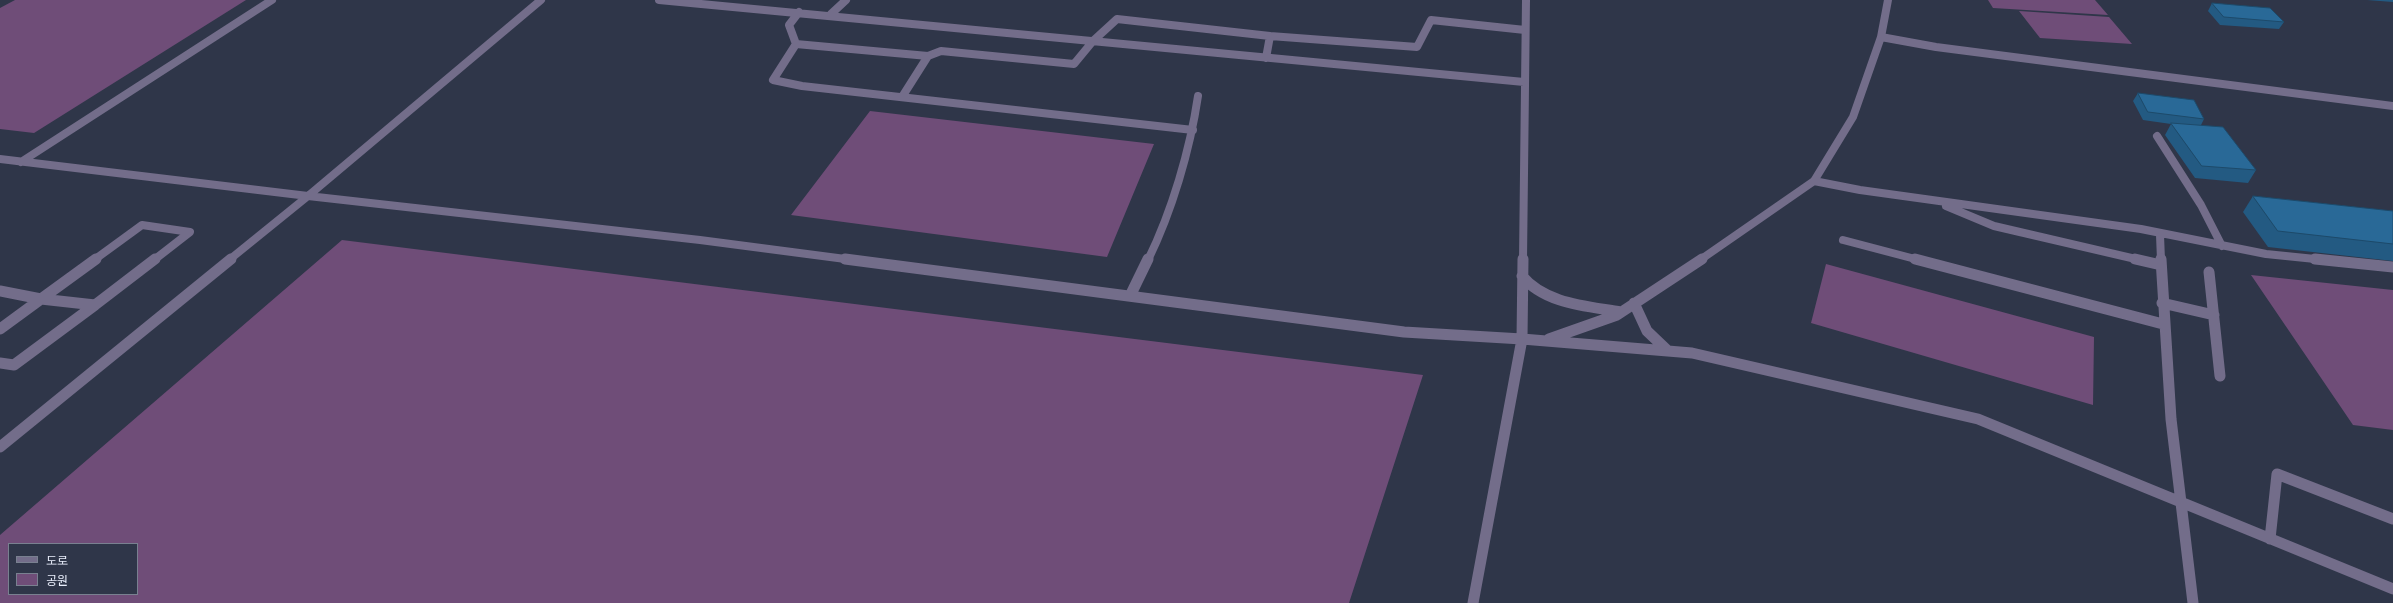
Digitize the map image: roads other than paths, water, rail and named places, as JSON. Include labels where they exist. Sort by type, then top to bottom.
[{"type":"lane","points":[[21,162],[272,0]]},
{"type":"lane","points":[[0,448],[308,196],[541,0]]},
{"type":"lane","points":[[659,0],[831,14],[1266,58],[1524,82]]},
{"type":"lane","points":[[831,14],[846,0]]},
{"type":"lane","points":[[1473,603],[1522,339],[1526,0]]},
{"type":"lane","points":[[1546,341],[1621,312],[1755,224],[1814,181],[1854,117],[1881,37],[1888,0]]},
{"type":"lane","points":[[796,44],[789,25],[799,12]]},
{"type":"lane","points":[[796,44],[928,56],[941,51],[1074,64],[1093,41],[1117,19],[1270,36],[1417,47],[1431,20],[1525,30]]},
{"type":"lane","points":[[1266,58],[1270,36]]},
{"type":"lane","points":[[1881,37],[1944,48],[2393,106]]},
{"type":"lane","points":[[796,44],[773,80],[802,86],[1193,130]]},
{"type":"lane","points":[[902,97],[928,56]]},
{"type":"lane","points":[[1130,296],[1160,235],[1193,130],[1198,96]]},
{"type":"lane","points":[[2157,136],[2201,205],[2222,246]]},
{"type":"lane","points":[[0,159],[308,196],[700,240],[1404,332],[1522,339],[1692,353],[1978,419],[2393,589]]},
{"type":"lane","points":[[1814,181],[1860,190],[2141,229],[2160,235],[2266,254],[2393,267]]},
{"type":"lane","points":[[1932,200],[1994,226],[2161,265]]},
{"type":"lane","points":[[0,329],[142,225],[190,232],[14,365],[0,363]]},
{"type":"lane","points":[[2160,235],[2163,324],[2178,501],[2193,603]]},
{"type":"lane","points":[[1843,240],[2163,324]]},
{"type":"lane","points":[[2209,272],[2220,376]]},
{"type":"lane","points":[[1522,276],[1526,284],[1569,304],[1621,312]]},
{"type":"lane","points":[[0,291],[41,299],[95,305]]},
{"type":"lane","points":[[1634,303],[1647,331],[1668,351]]},
{"type":"lane","points":[[2162,303],[2214,315]]},
{"type":"lane","points":[[2270,538],[2277,474],[2393,519]]}]
